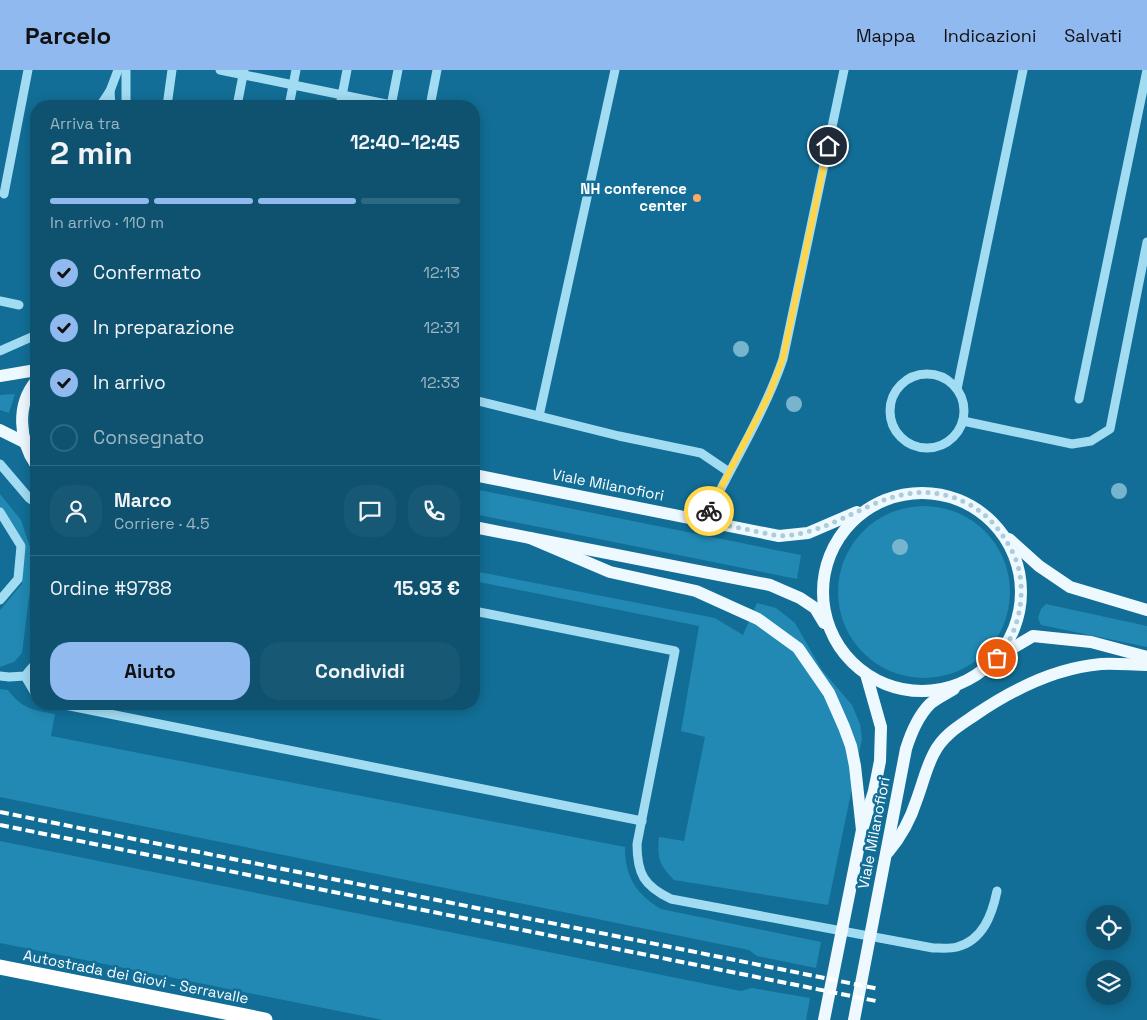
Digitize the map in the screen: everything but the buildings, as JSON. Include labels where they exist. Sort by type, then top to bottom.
[{"type":"highway","name":"Autostrada dei Giovi - Serravalle","points":[[0,967],[266,1020]]},
{"type":"main road","points":[[0,376],[30,371]]},
{"type":"main road","points":[[30,388],[21,415],[24,442],[30,454]]},
{"type":"main road","points":[[0,430],[24,442]]},
{"type":"main road","name":"Viale Milanofiori","points":[[480,476],[779,536],[808,533],[823,528],[878,502]]},
{"type":"main road","points":[[838,644],[824,610],[823,594],[826,566],[833,548],[841,534],[861,513],[878,502],[904,494],[924,492],[943,494],[977,508],[1039,566],[1070,587],[1147,610]]},
{"type":"main road","points":[[480,527],[770,585],[800,598],[815,608],[851,662],[866,674],[887,685],[908,690],[926,691],[949,688],[970,679],[997,658],[1033,636],[1091,642],[1147,657]]},
{"type":"main road","points":[[997,658],[1010,639],[1018,618],[1021,602],[1019,570],[1015,556],[1002,532]]},
{"type":"main road","points":[[530,538],[610,572],[696,591],[758,619],[798,648],[829,693],[851,746],[862,830]]},
{"type":"main road","points":[[886,854],[895,844],[908,822],[918,799],[925,770],[944,737],[988,706],[1050,674],[1101,664],[1147,665]]},
{"type":"main road","name":"Viale Milanofiori","points":[[824,1020],[862,830],[874,791],[880,761],[881,727],[866,674]]},
{"type":"main road","name":"Viale Milanofiori","points":[[854,1020],[906,749],[918,722],[931,704],[970,679]]},
{"type":"street","points":[[4,194],[28,70]]},
{"type":"street","points":[[104,100],[110,91],[118,70]]},
{"type":"street","points":[[126,70],[126,100]]},
{"type":"street","points":[[167,100],[172,70]]},
{"type":"street","points":[[220,70],[244,72],[293,85],[364,100]]},
{"type":"street","points":[[290,100],[296,70]]},
{"type":"street","points":[[341,100],[347,70]]},
{"type":"street","points":[[392,100],[398,70]]},
{"type":"street","points":[[431,100],[438,70]]},
{"type":"street","points":[[539,416],[615,70]]},
{"type":"street","points":[[705,521],[769,395],[783,358],[844,70]]},
{"type":"street","points":[[957,388],[1023,70]]},
{"type":"street","points":[[1079,399],[1147,70]]},
{"type":"street","points":[[238,100],[244,72]]},
{"type":"street","points":[[110,91],[111,100]]},
{"type":"street","points":[[963,421],[1072,444],[1091,441],[1110,429],[1147,242]]},
{"type":"street","points":[[0,301],[19,304]]},
{"type":"street","points":[[0,351],[30,338]]},
{"type":"street","points":[[924,374],[936,375],[947,380],[957,388],[962,398],[964,409],[963,421],[958,432],[949,441],[938,446],[926,448],[914,446],[903,439],[896,430],[891,418],[890,406],[894,394],[902,384],[912,377],[924,374]]},
{"type":"street","points":[[480,401],[619,436],[701,453],[729,472]]},
{"type":"street","points":[[0,464],[30,498]]},
{"type":"street","points":[[0,512],[20,546],[18,579],[0,600]]},
{"type":"street","points":[[480,612],[675,651],[637,844],[637,863],[644,880],[657,892],[671,899],[933,948],[956,947],[969,942],[986,926],[994,909],[997,891]]},
{"type":"street","points":[[0,676],[25,676],[30,670]]},
{"type":"street","points":[[25,676],[30,685]]},
{"type":"street","points":[[108,710],[642,822]]},
{"type":"shaded area","points":[[15,394],[9,413],[0,410],[0,395]]},
{"type":"shaded area","points":[[480,490],[801,555],[797,579],[480,515]]},
{"type":"shaded area","points":[[0,494],[21,520],[30,547],[30,590],[22,653],[14,662],[0,667],[0,610],[22,584],[23,545],[0,508]]},
{"type":"shaded area","points":[[924,506],[941,508],[957,513],[985,531],[1003,559],[1008,575],[1010,592],[1008,609],[1003,625],[985,653],[957,671],[941,676],[924,678],[907,676],[891,671],[863,653],[845,625],[840,609],[838,592],[840,575],[845,559],[863,531],[891,513],[907,508]]},
{"type":"shaded area","points":[[480,572],[715,618],[743,635],[757,603],[776,608],[795,623],[822,670],[852,705],[860,724],[862,739],[828,905],[674,880],[660,861],[658,850],[659,837],[684,841],[705,737],[681,731],[699,626],[480,582]]},
{"type":"shaded area","points":[[1046,604],[1147,626],[1147,647],[1041,625],[1038,618],[1041,609]]},
{"type":"shaded area","points":[[0,689],[8,690],[30,710],[55,714],[51,736],[625,847],[627,867],[634,884],[645,897],[661,909],[821,942],[816,968],[757,956],[749,950],[0,797]]},
{"type":"shaded area","points":[[0,841],[741,991],[752,988],[810,998],[806,1020],[383,1020],[0,943]]},
{"type":"railway","points":[[0,812],[879,989]]},
{"type":"railway","points":[[0,825],[876,1001]]},
{"type":"way so far","points":[[709,511],[705,521],[779,536],[791,536],[823,528],[890,497],[904,494],[924,492],[943,494],[977,508],[1002,532],[1015,556],[1019,570],[1021,602],[1018,618],[1010,639],[997,658]]},
{"type":"place","name":"NH conference center","points":[[697,198]]},
{"type":"route","points":[[709,511],[769,395],[783,358],[828,146]]}]
